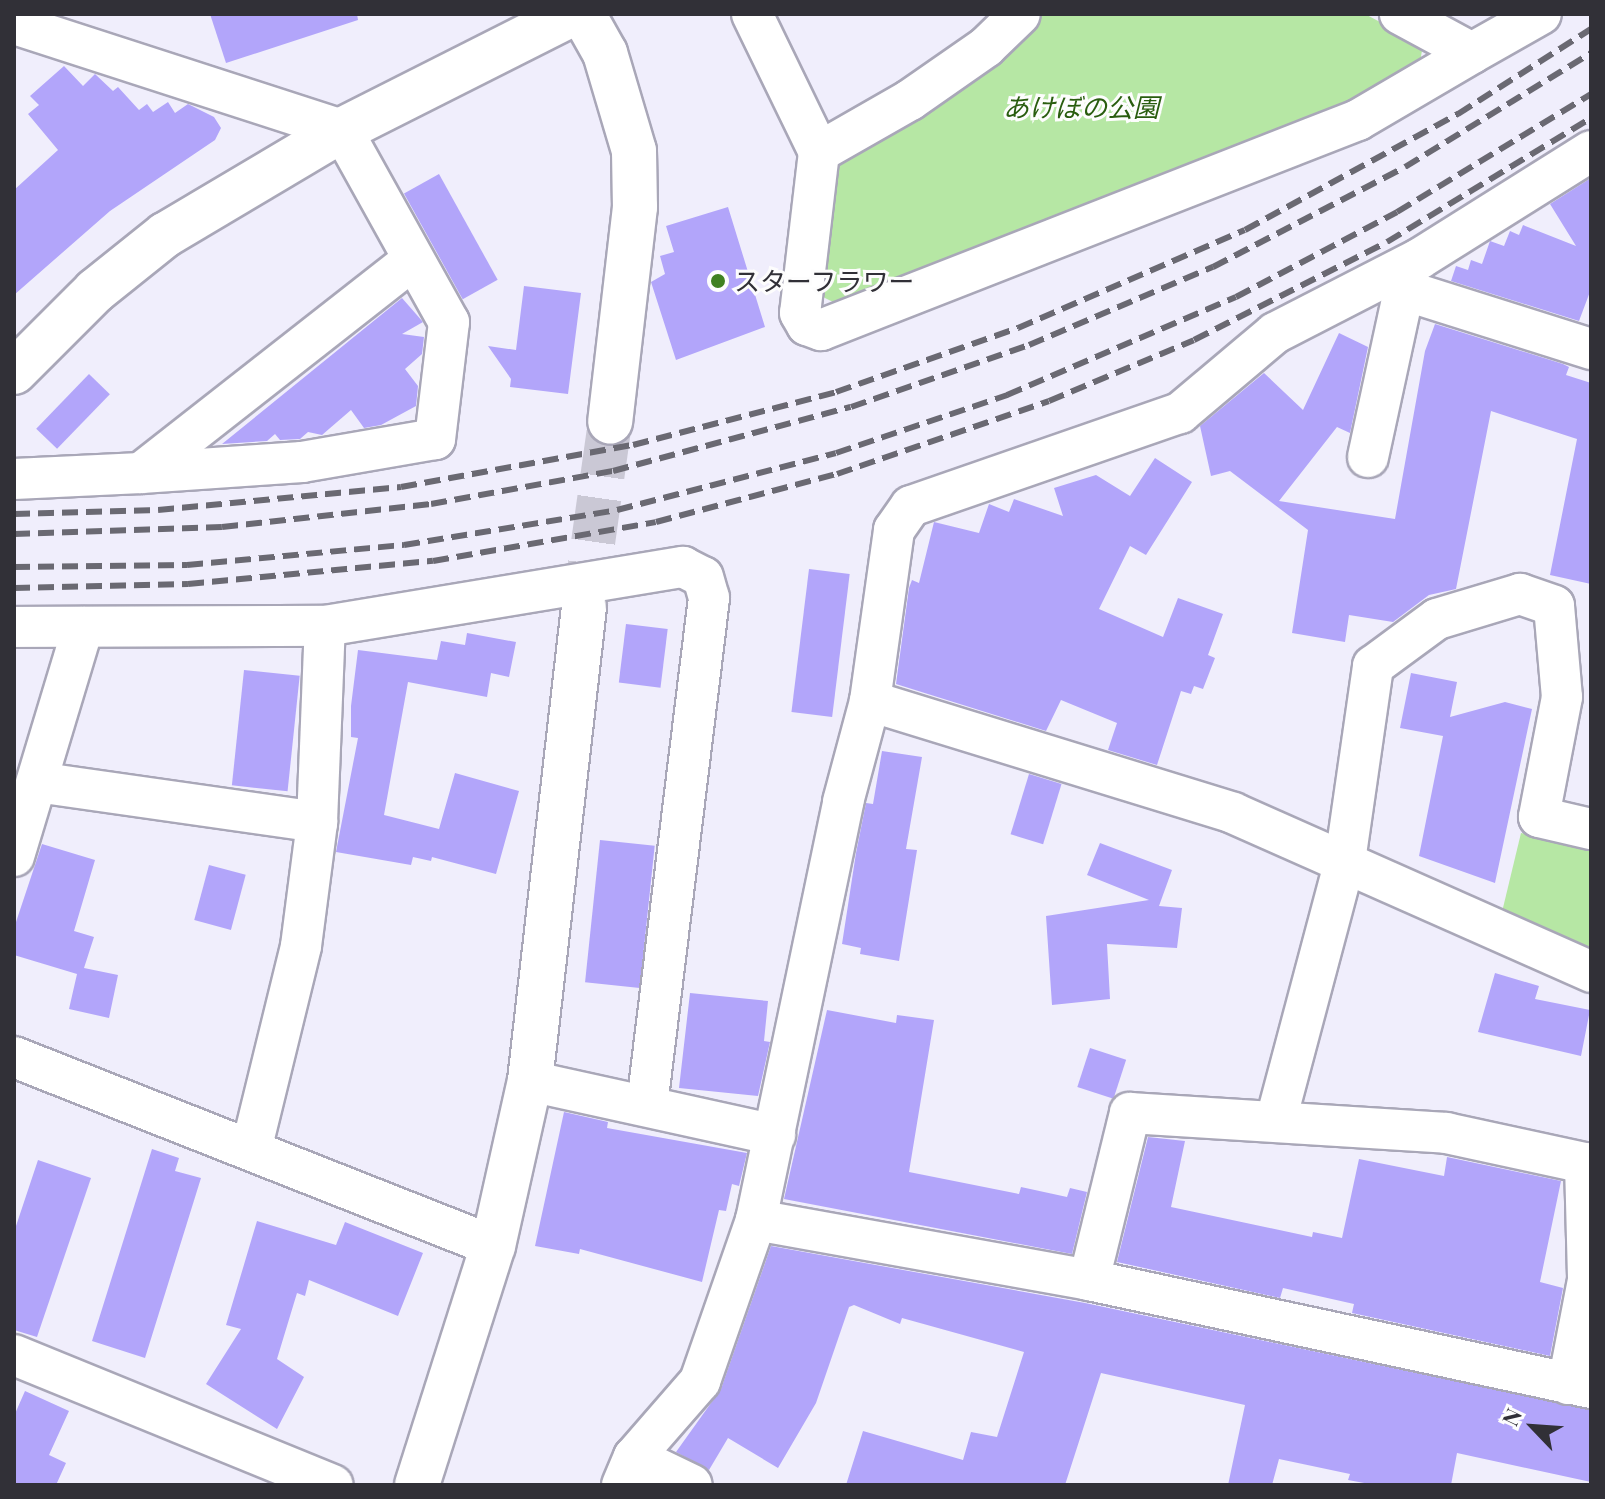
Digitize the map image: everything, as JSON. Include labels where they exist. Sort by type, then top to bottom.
[{"type":"street","points":[[14,372],[95,291],[165,235],[342,130],[572,14]]},
{"type":"street","points":[[583,14],[605,53],[634,151],[635,207],[610,422]]},
{"type":"street","points":[[752,14],[819,152],[800,313],[807,325],[821,330],[1358,120],[1541,14]]},
{"type":"street","points":[[819,152],[910,100],[986,47],[1020,14]]},
{"type":"street","points":[[1406,15],[1472,53]]},
{"type":"street","points":[[14,24],[342,130],[449,322],[435,439],[302,462],[14,479]]},
{"type":"street","points":[[692,1485],[628,1471],[700,1381],[756,1220],[843,802],[870,701],[894,530],[911,506],[1180,413],[1275,333],[1397,282],[1591,151]]},
{"type":"street","points":[[141,473],[413,260]]},
{"type":"street","points":[[1397,282],[1591,349]]},
{"type":"street","points":[[1368,457],[1397,282]]},
{"type":"street","points":[[14,627],[325,626],[683,567],[703,577],[709,598],[647,1105]]},
{"type":"street","points":[[1276,1120],[1345,861],[1373,666],[1437,619],[1520,594],[1554,606],[1562,697],[1539,817],[1591,829]]},
{"type":"street","points":[[417,1485],[493,1246],[530,1081],[584,607]]},
{"type":"street","points":[[251,1150],[301,946],[317,822],[325,626]]},
{"type":"street","points":[[14,856],[27,797],[83,627]]},
{"type":"street","points":[[870,701],[1233,813],[1591,972]]},
{"type":"street","points":[[27,797],[317,822]]},
{"type":"street","points":[[14,1057],[493,1246]]},
{"type":"street","points":[[530,1081],[775,1135]]},
{"type":"street","points":[[756,1220],[1089,1280],[1580,1386],[1588,1280],[1588,1164],[1446,1133],[1130,1113],[1089,1280]]},
{"type":"street","points":[[14,1355],[332,1485]]},
{"type":"green space","name":"あけぼの公園","points":[[1040,14],[1365,14],[1423,45],[1420,62],[1317,117],[833,302],[821,296],[834,170],[849,154],[1003,55]]},
{"type":"green space","points":[[1521,833],[1591,848],[1591,953],[1502,912]]},
{"type":"building","points":[[210,14],[357,14],[358,20],[226,63]]},
{"type":"building","points":[[64,66],[83,86],[95,74],[113,91],[118,87],[139,110],[147,104],[153,112],[168,102],[175,113],[188,104],[214,117],[221,128],[215,140],[110,211],[14,295],[14,190],[58,150],[28,114],[39,105],[30,96]]},
{"type":"building","points":[[439,174],[498,280],[463,299],[404,193]]},
{"type":"building","points":[[1591,178],[1591,289],[1579,321],[1451,281],[1456,266],[1468,270],[1471,260],[1482,264],[1490,241],[1504,246],[1510,231],[1519,235],[1523,225],[1576,246],[1550,204]]},
{"type":"building","name":"スターフラワー","points":[[728,207],[765,327],[676,360],[651,282],[665,274],[660,256],[674,252],[666,226]]},
{"type":"building","points":[[524,286],[581,293],[568,394],[510,387],[511,379],[488,346],[516,350]]},
{"type":"building","points":[[402,298],[423,322],[402,334],[424,337],[422,354],[405,369],[418,386],[416,406],[381,425],[364,428],[351,410],[322,435],[308,432],[300,439],[280,440],[275,434],[267,441],[222,444]]},
{"type":"building","points":[[1435,324],[1563,364],[1569,367],[1566,375],[1591,383],[1591,584],[1550,575],[1577,439],[1491,411],[1456,589],[1429,595],[1393,622],[1349,615],[1345,642],[1292,633],[1308,530],[1230,471],[1211,476],[1200,426],[1264,373],[1303,410],[1339,333],[1368,347],[1350,433],[1337,427],[1279,501],[1395,519],[1425,351]]},
{"type":"building","points":[[89,374],[110,394],[57,449],[36,429]]},
{"type":"building","points":[[1155,458],[1192,482],[1146,555],[1130,546],[1099,609],[1163,637],[1178,598],[1223,614],[1208,655],[1215,658],[1203,689],[1194,686],[1191,694],[1181,691],[1157,765],[1108,750],[1117,723],[1061,700],[1046,731],[896,684],[909,588],[912,580],[919,583],[934,522],[979,533],[989,504],[1009,512],[1014,499],[1063,516],[1054,488],[1096,475],[1130,496]]},
{"type":"building","points":[[809,569],[850,574],[832,717],[791,712]]},
{"type":"building","points":[[626,624],[668,629],[660,688],[619,683]]},
{"type":"building","points":[[467,633],[516,642],[509,677],[491,673],[487,697],[408,682],[384,815],[439,829],[455,773],[519,791],[496,874],[432,857],[431,861],[413,857],[411,865],[336,852],[358,738],[351,737],[351,706],[358,650],[437,660],[441,641],[465,645]]},
{"type":"building","points":[[244,670],[300,676],[288,791],[232,785]]},
{"type":"building","points":[[1411,673],[1457,682],[1450,717],[1505,702],[1532,709],[1495,883],[1419,856],[1443,736],[1400,728]]},
{"type":"building","points":[[882,751],[922,757],[906,849],[917,850],[899,961],[860,954],[861,948],[842,944],[866,803],[873,804]]},
{"type":"building","points":[[1029,774],[1062,784],[1043,844],[1011,834]]},
{"type":"building","points":[[600,840],[655,846],[640,988],[585,982]]},
{"type":"building","points":[[1100,843],[1172,870],[1159,906],[1182,908],[1177,948],[1107,944],[1110,999],[1052,1005],[1046,916],[1149,900],[1087,875]]},
{"type":"building","points":[[42,844],[95,860],[74,931],[94,937],[84,968],[118,975],[109,1018],[69,1009],[77,974],[14,955],[14,928]]},
{"type":"building","points":[[209,865],[246,875],[231,930],[194,920]]},
{"type":"building","points":[[1495,973],[1539,986],[1535,999],[1590,1010],[1581,1056],[1478,1032]]},
{"type":"building","points":[[690,993],[768,1001],[764,1041],[770,1042],[758,1096],[679,1088]]},
{"type":"building","points":[[827,1010],[896,1023],[897,1015],[934,1020],[909,1172],[1019,1194],[1021,1187],[1067,1197],[1070,1188],[1087,1192],[1072,1254],[784,1199]]},
{"type":"building","points":[[1090,1048],[1126,1060],[1113,1099],[1077,1087]]},
{"type":"building","points":[[564,1112],[608,1122],[607,1128],[747,1153],[739,1186],[732,1184],[726,1211],[719,1210],[702,1282],[580,1249],[579,1254],[535,1246]]},
{"type":"building","points":[[1148,1137],[1185,1141],[1171,1207],[1312,1237],[1313,1232],[1342,1238],[1359,1159],[1444,1176],[1447,1157],[1561,1181],[1540,1282],[1563,1288],[1550,1356],[1352,1313],[1354,1304],[1283,1288],[1280,1298],[1117,1262]]},
{"type":"building","points":[[152,1149],[179,1158],[175,1171],[201,1178],[145,1358],[92,1341]]},
{"type":"building","points":[[38,1160],[91,1178],[37,1337],[14,1330],[14,1232]]},
{"type":"building","points":[[257,1221],[336,1245],[345,1222],[423,1253],[398,1316],[309,1280],[305,1296],[297,1293],[277,1359],[304,1377],[277,1429],[206,1384],[241,1329],[226,1325]]},
{"type":"building","points":[[771,1246],[1085,1303],[1591,1410],[1591,1482],[1457,1453],[1451,1485],[1375,1485],[1348,1480],[1350,1474],[1279,1459],[1272,1485],[1228,1485],[1245,1405],[1101,1373],[1065,1485],[846,1485],[863,1431],[963,1460],[971,1432],[997,1437],[1024,1352],[902,1318],[900,1324],[854,1305],[849,1307],[816,1403],[778,1468],[728,1438],[709,1470],[676,1452],[721,1389]]},
{"type":"building","points":[[25,1391],[69,1411],[49,1455],[66,1463],[56,1485],[14,1485],[14,1416]]},
{"type":"tunnel","points":[[584,607],[610,422]]},
{"type":"railway","points":[[14,514],[158,510],[401,487],[633,445],[836,392],[1018,328],[1245,230],[1458,114],[1591,29]]},
{"type":"railway","points":[[14,534],[222,527],[431,504],[613,471],[851,407],[1029,345],[1213,267],[1405,167],[1591,53]]},
{"type":"railway","points":[[14,567],[187,565],[404,545],[617,510],[836,453],[1007,395],[1236,297],[1397,212],[1591,94]]},
{"type":"railway","points":[[14,588],[188,584],[433,561],[656,522],[837,474],[1049,401],[1194,340],[1387,242],[1591,118]]},
{"type":"place","name":"スターフラワー","points":[[718,281]]}]
